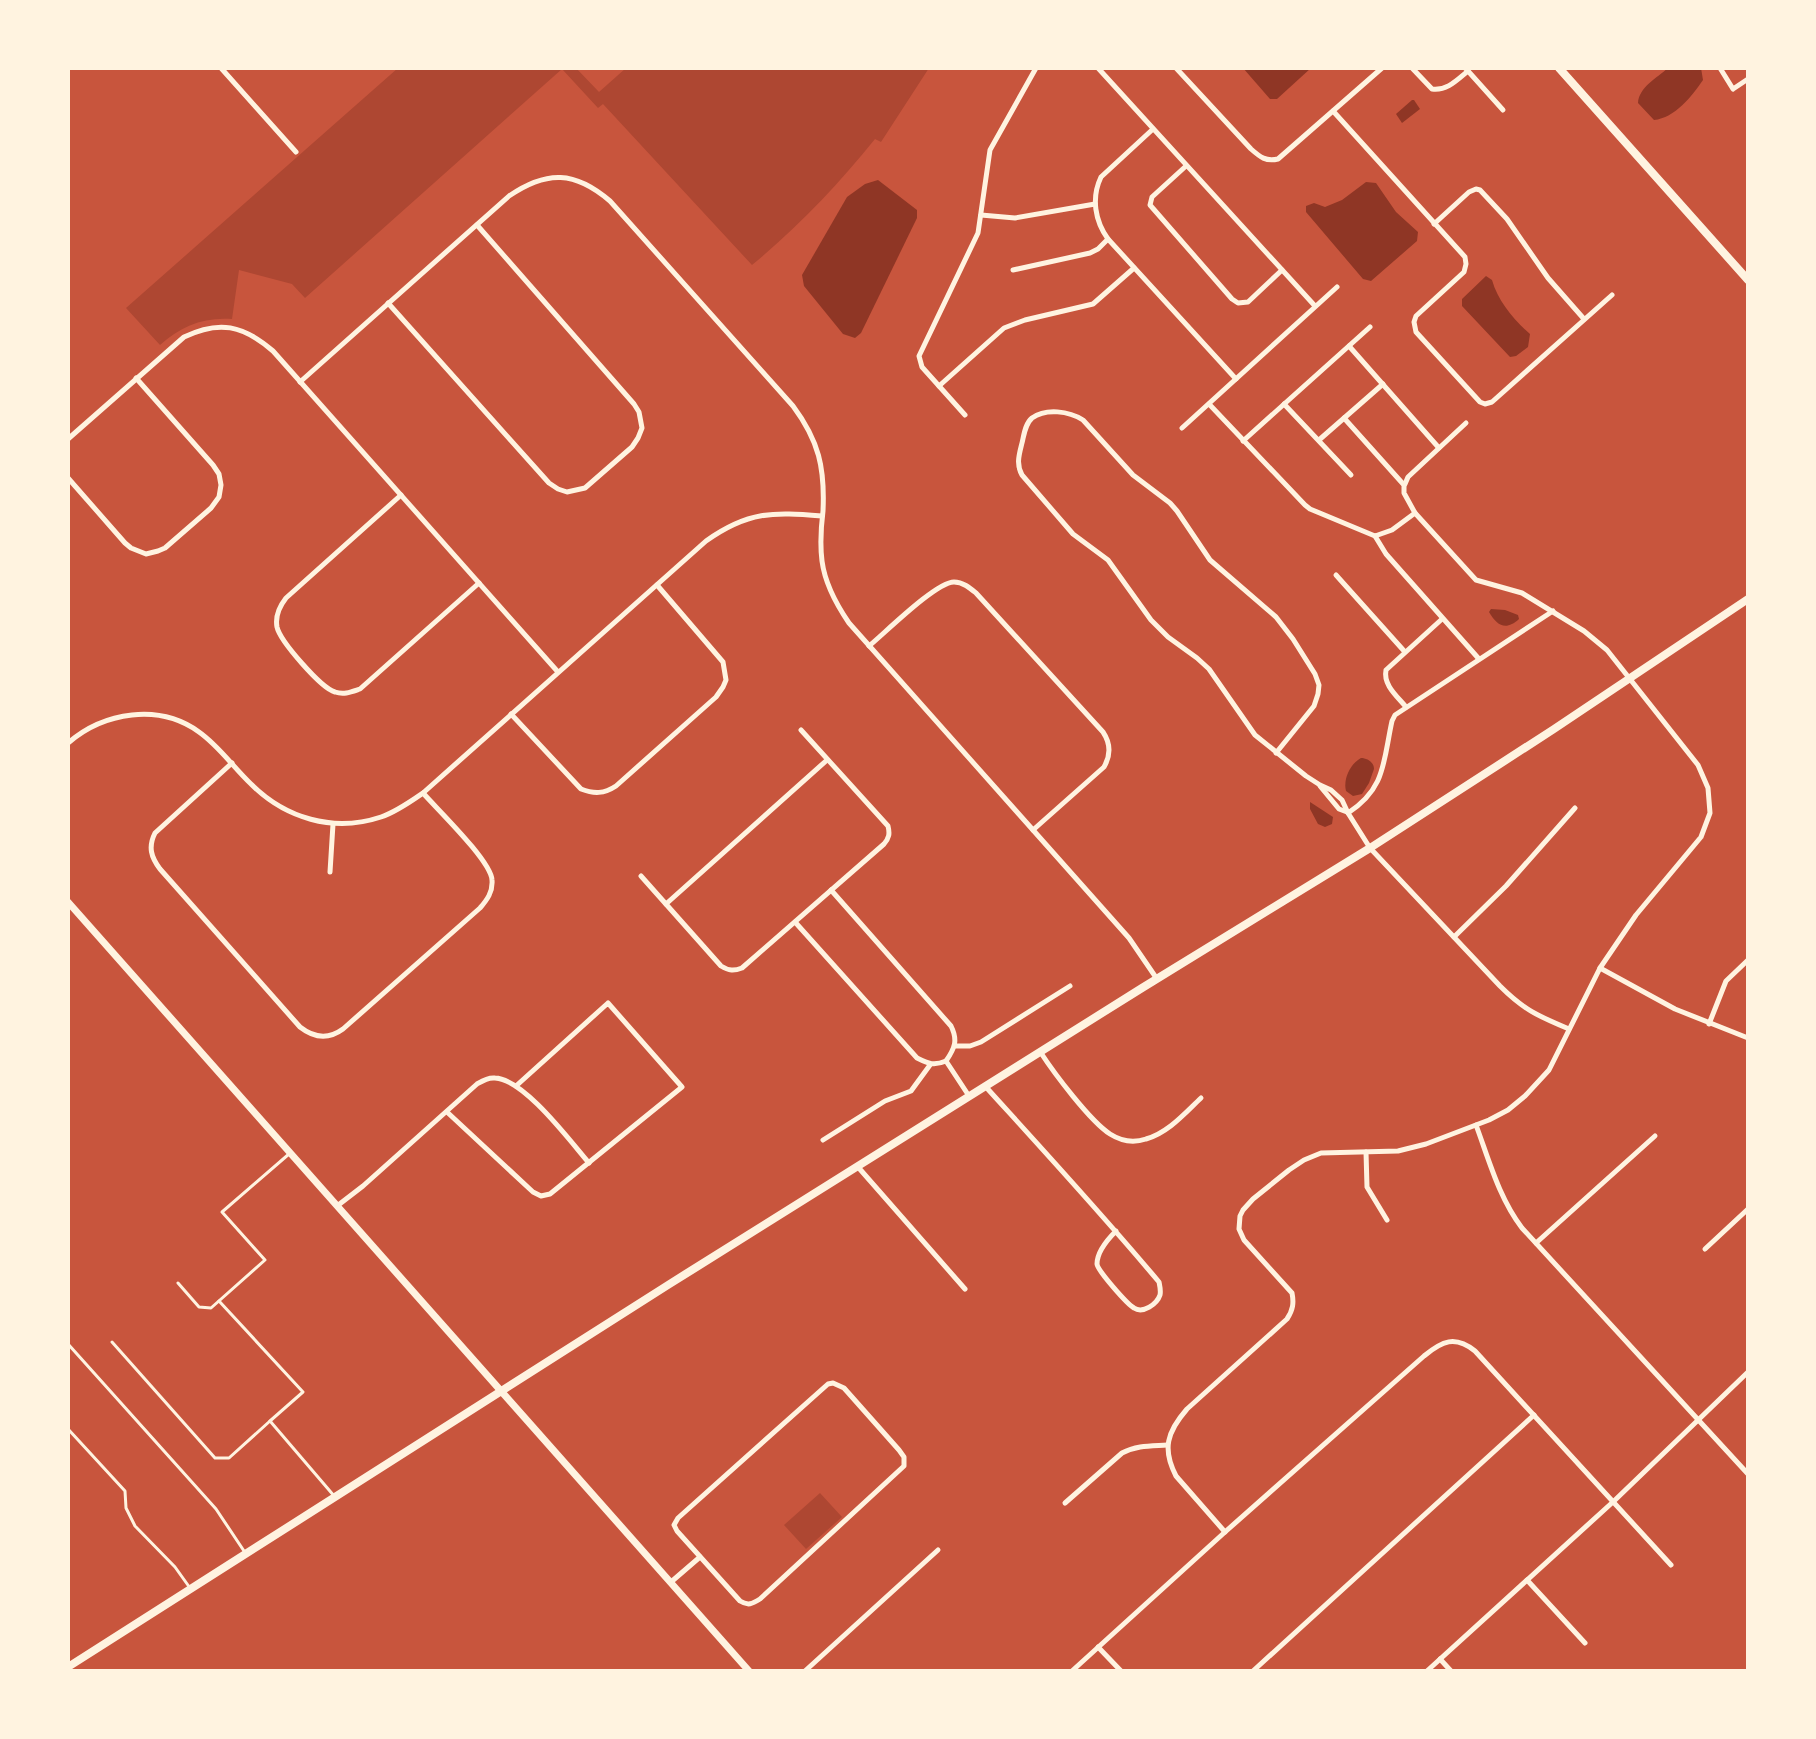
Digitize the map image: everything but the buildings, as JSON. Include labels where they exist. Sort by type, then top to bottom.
[{"type":"main road","points":[[1561,69],[1748,280]]},
{"type":"main road","points":[[68,1667],[857,1166],[1370,848],[1748,599]]},
{"type":"street","points":[[221,68],[296,152]]},
{"type":"street","points":[[965,415],[922,367],[920,351],[978,233],[990,150],[1036,68]]},
{"type":"street","points":[[1098,68],[1315,306]]},
{"type":"street","points":[[1181,70],[1251,149],[1270,161],[1278,159],[1382,68]]},
{"type":"street","points":[[1412,68],[1435,90],[1448,87],[1466,69],[1503,110]]},
{"type":"street","points":[[1720,68],[1733,89],[1748,79]]},
{"type":"street","points":[[1333,111],[1465,257],[1464,272],[1416,316],[1414,326],[1416,332],[1480,402],[1492,402],[1612,295]]},
{"type":"street","points":[[1153,129],[1101,177],[1095,204],[1100,227],[1236,379]]},
{"type":"street","points":[[1186,166],[1152,197],[1150,205],[1232,299],[1238,303],[1248,302],[1282,270]]},
{"type":"street","points":[[300,382],[509,196],[542,179],[579,180],[596,188],[806,423],[822,461],[822,561],[827,582],[843,613],[1129,938],[1157,979]]},
{"type":"street","points":[[1434,224],[1469,192],[1480,190],[1507,219],[1542,271],[1584,319]]},
{"type":"street","points":[[981,215],[1015,218],[1095,204]]},
{"type":"street","points":[[388,303],[549,483],[558,489],[567,492],[585,488],[632,447],[642,428],[634,404],[477,225]]},
{"type":"street","points":[[1013,270],[1090,253],[1108,239]]},
{"type":"street","points":[[939,386],[1004,328],[1093,304],[1134,268]]},
{"type":"street","points":[[1182,428],[1337,287]]},
{"type":"street","points":[[68,439],[184,337],[204,328],[225,326],[251,334],[273,351],[558,672]]},
{"type":"street","points":[[1243,441],[1370,327]]},
{"type":"street","points":[[1349,346],[1439,448]]},
{"type":"street","points":[[68,478],[125,543],[146,554],[165,548],[211,508],[219,497],[219,474],[213,465],[136,378]]},
{"type":"street","points":[[1319,440],[1383,384]]},
{"type":"street","points":[[1209,404],[1310,509],[1375,536],[1386,554],[1479,659]]},
{"type":"street","points":[[1284,404],[1351,475]]},
{"type":"street","points":[[1276,753],[1309,713],[1318,694],[1315,674],[1293,639],[1276,617],[1210,560],[1170,503],[1133,475],[1083,420],[1065,412],[1032,418],[1027,425],[1018,459],[1022,475],[1073,534],[1108,560],[1151,620],[1209,669],[1255,735],[1276,753],[1342,800],[1370,848],[1517,1003],[1569,1029]]},
{"type":"street","points":[[1344,418],[1404,485]]},
{"type":"street","points":[[1225,1532],[1176,1476],[1167,1445],[1174,1425],[1187,1409],[1287,1319],[1292,1311],[1292,1293],[1240,1232],[1243,1210],[1289,1170],[1321,1153],[1398,1151],[1426,1144],[1508,1110],[1549,1070],[1600,968],[1636,915],[1701,837],[1710,813],[1708,788],[1698,765],[1607,650],[1597,640],[1522,593],[1476,580],[1415,513],[1404,493],[1408,477],[1466,423]]},
{"type":"street","points":[[401,495],[280,605],[276,622],[279,634],[321,683],[341,694],[360,689],[479,583]]},
{"type":"street","points":[[1375,536],[1392,530],[1415,513]]},
{"type":"street","points":[[68,743],[77,735],[124,715],[175,719],[197,730],[267,799],[285,810],[307,819],[333,824],[357,823],[381,817],[423,793],[723,528],[764,514],[822,516]]},
{"type":"street","points":[[1336,575],[1405,652]]},
{"type":"street","points":[[869,646],[934,591],[948,583],[963,584],[976,593],[1103,732],[1110,752],[1108,760],[1098,773],[1033,830]]},
{"type":"street","points":[[511,714],[581,789],[600,793],[616,786],[716,697],[726,675],[719,654],[657,585]]},
{"type":"street","points":[[1348,813],[1368,798],[1379,781],[1393,718],[1553,611]]},
{"type":"street","points":[[1406,707],[1386,681],[1385,673],[1442,619]]},
{"type":"street","points":[[641,876],[721,966],[735,971],[884,844],[888,839],[888,826],[801,730]]},
{"type":"street","points":[[666,904],[827,760]]},
{"type":"street","points":[[232,763],[155,833],[151,841],[152,856],[160,869],[300,1027],[319,1037],[343,1029],[480,908],[491,892],[492,877],[485,862],[423,793]]},
{"type":"street","points":[[1454,937],[1506,886],[1575,808]]},
{"type":"street","points":[[330,872],[333,824]]},
{"type":"street","points":[[795,922],[917,1058],[930,1065],[946,1061],[956,1046],[951,1026],[831,890]]},
{"type":"street","points":[[68,902],[749,1671]]},
{"type":"street","points":[[1709,1024],[1726,981],[1748,960]]},
{"type":"street","points":[[1600,968],[1675,1009],[1748,1038]]},
{"type":"street","points":[[956,1046],[981,1042],[1070,986]]},
{"type":"street","points":[[447,1112],[541,1196],[550,1194],[682,1087],[608,1003],[516,1086]]},
{"type":"street","points":[[1040,1052],[1098,1125],[1120,1139],[1134,1142],[1160,1134],[1201,1098]]},
{"type":"street","points":[[946,1061],[969,1096]]},
{"type":"street","points":[[823,1140],[885,1101],[911,1091],[930,1065]]},
{"type":"street","points":[[337,1206],[483,1081],[495,1078],[516,1086],[543,1110],[589,1163]]},
{"type":"street","points":[[985,1086],[1116,1231],[1159,1282],[1160,1296],[1143,1310],[1134,1309],[1099,1270],[1097,1261],[1108,1239],[1116,1231]]},
{"type":"street","points":[[1476,1125],[1507,1205],[1522,1228],[1748,1474]]},
{"type":"street","points":[[1536,1243],[1655,1136]]},
{"type":"street","points":[[1366,1152],[1367,1187],[1387,1220]]},
{"type":"street","points":[[857,1166],[965,1289]]},
{"type":"street","points":[[1705,1249],[1748,1209]]},
{"type":"street","points":[[1072,1671],[1424,1356],[1437,1345],[1454,1341],[1475,1351],[1671,1565]]},
{"type":"street","points":[[1427,1671],[1614,1501],[1748,1372]]},
{"type":"street","points":[[837,1383],[844,1388],[899,1450],[905,1461],[900,1471],[754,1604],[740,1601],[700,1557],[677,1531],[675,1522],[828,1384],[837,1383]]},
{"type":"street","points":[[1253,1671],[1534,1415]]},
{"type":"street","points":[[1065,1503],[1122,1453],[1143,1446],[1167,1445]]},
{"type":"street","points":[[805,1671],[938,1550]]},
{"type":"street","points":[[671,1582],[700,1557]]},
{"type":"street","points":[[1527,1580],[1585,1643]]},
{"type":"street","points":[[1098,1647],[1121,1671]]},
{"type":"street","points":[[1440,1659],[1451,1671]]},
{"type":"lane","points":[[178,1283],[199,1307],[211,1308],[265,1260],[222,1212],[290,1153]]},
{"type":"lane","points":[[112,1342],[215,1458],[229,1458],[303,1392],[219,1301]]},
{"type":"lane","points":[[68,1344],[216,1509],[246,1554]]},
{"type":"lane","points":[[270,1421],[335,1497]]},
{"type":"lane","points":[[68,1429],[125,1491],[130,1518],[191,1589]]},
{"type":"shaded area","points":[[398,68],[576,68],[599,92],[626,68],[929,68],[881,142],[875,139],[816,205],[752,265],[603,104],[598,108],[562,69],[305,298],[292,284],[239,270],[232,319],[193,324],[160,345],[126,308]]},
{"type":"shaded area","points":[[1243,68],[1311,68],[1277,99],[1270,99]]},
{"type":"shaded area","points":[[1668,68],[1701,68],[1703,80],[1676,111],[1654,120],[1638,103],[1639,97]]},
{"type":"shaded area","points":[[1412,100],[1420,109],[1402,123],[1396,114]]},
{"type":"shaded area","points":[[878,180],[917,210],[917,218],[861,333],[855,338],[843,334],[804,286],[802,275],[847,197],[865,184]]},
{"type":"shaded area","points":[[1366,182],[1376,183],[1396,212],[1418,232],[1417,241],[1371,281],[1363,279],[1306,212],[1306,206],[1314,203],[1325,207],[1342,200]]},
{"type":"shaded area","points":[[1486,276],[1492,280],[1507,309],[1530,334],[1528,347],[1516,356],[1510,357],[1462,306],[1462,299]]},
{"type":"shaded area","points":[[1491,609],[1505,610],[1518,615],[1519,619],[1506,626],[1499,624],[1489,612]]},
{"type":"shaded area","points":[[1361,758],[1370,761],[1374,769],[1362,794],[1353,796],[1345,786],[1351,768]]},
{"type":"shaded area","points":[[1310,802],[1333,817],[1332,824],[1325,827],[1318,824]]},
{"type":"shaded area","points":[[820,1493],[842,1517],[806,1549],[784,1525]]}]
